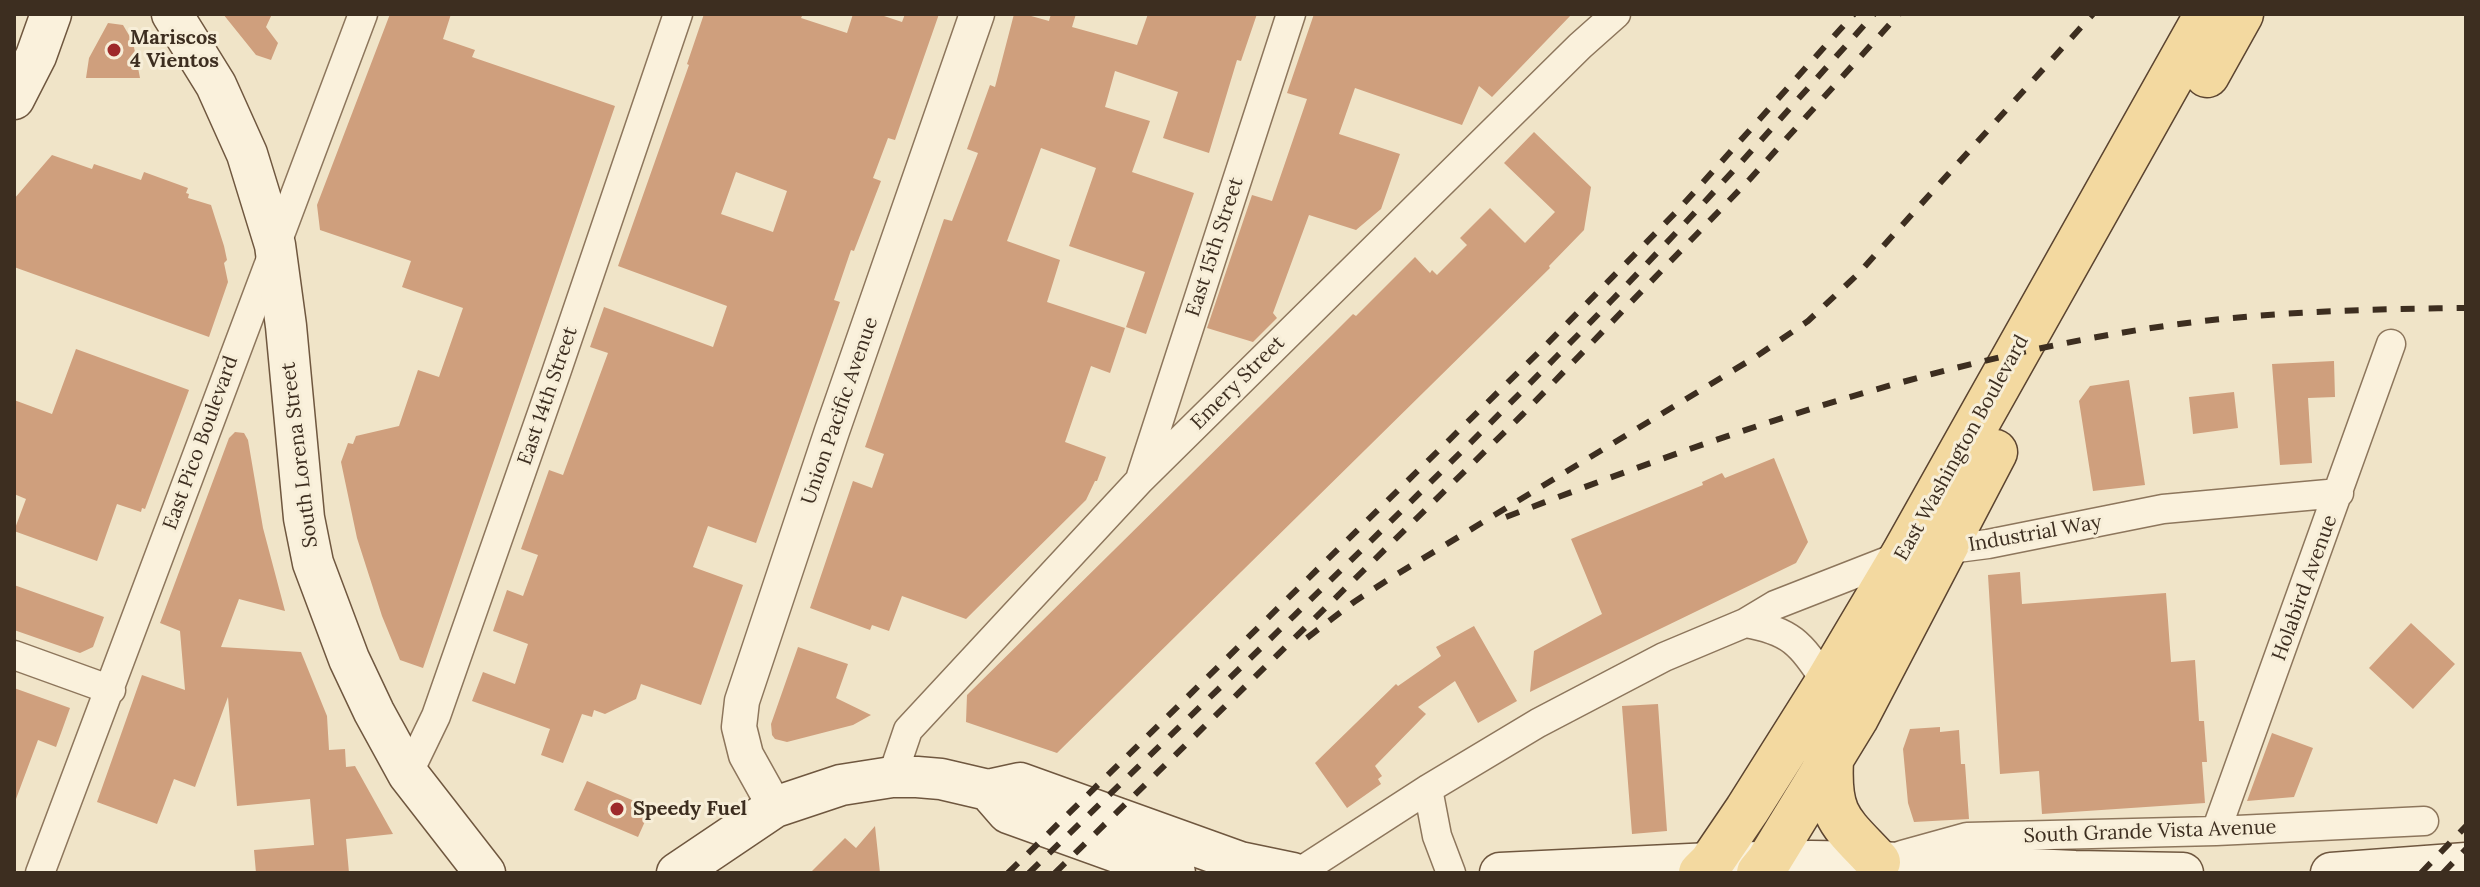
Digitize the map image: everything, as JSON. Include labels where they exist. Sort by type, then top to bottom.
[{"type":"main road","points":[[14,99],[36,56],[51,14]]},
{"type":"main road","name":"South Lorena Street","points":[[172,14],[216,85],[247,154],[275,245],[304,518],[313,563],[349,659],[408,774],[485,873]]},
{"type":"main road","name":"East Washington Boulevard","points":[[1763,868],[1831,760],[1900,636],[1922,553],[2207,14]]},
{"type":"main road","name":"East Washington Boulevard","points":[[1706,868],[1827,683],[1984,471],[2241,14]]},
{"type":"main road","points":[[1831,760],[1829,790],[1836,815],[1878,862]]},
{"type":"main road","points":[[678,873],[775,807],[841,785],[892,777],[941,779],[988,790],[1020,783],[1240,862],[1295,873]]},
{"type":"main road","points":[[988,790],[1008,813],[1175,873]]},
{"type":"main road","points":[[1500,873],[1763,868],[1878,862],[2183,873]]},
{"type":"main road","points":[[2331,873],[2466,863]]},
{"type":"street","name":"East Pico Boulevard","points":[[40,873],[363,14]]},
{"type":"street","name":"East 14th Street","points":[[408,774],[436,716],[678,14]]},
{"type":"street","name":"Union Pacific Avenue","points":[[775,807],[746,755],[739,727],[742,701],[977,14]]},
{"type":"street","name":"East 15th Street","points":[[1140,480],[1291,14]]},
{"type":"street","name":"Emery Street","points":[[892,777],[908,730],[1140,480],[1616,14]]},
{"type":"street","name":"Holabird Avenue","points":[[2216,831],[2391,344]]},
{"type":"street","name":"Industrial Way","points":[[1295,873],[1552,715],[1664,657],[1745,623],[1775,605],[1922,553],[2066,530],[2163,509],[2339,493]]},
{"type":"street","points":[[1745,623],[1786,635],[1803,648],[1827,683]]},
{"type":"street","points":[[14,655],[111,690]]},
{"type":"street","points":[[1428,789],[1437,836],[1451,873]]},
{"type":"street","name":"South Grande Vista Avenue","points":[[1878,862],[1967,837],[2216,831],[2424,821]]},
{"type":"building","name":"Mariscos 4 Vientos","points":[[223,14],[272,14],[266,27],[278,43],[271,60],[256,55]]},
{"type":"building","points":[[390,14],[451,14],[443,39],[475,50],[472,57],[615,106],[423,668],[400,660],[382,616],[357,538],[341,462],[348,443],[353,444],[356,436],[399,426],[418,370],[439,377],[463,308],[402,287],[411,261],[320,230],[317,205]]},
{"type":"building","points":[[704,14],[803,14],[801,18],[847,33],[853,14],[878,14],[902,22],[905,14],[939,14],[895,140],[888,138],[873,178],[881,181],[854,251],[851,250],[834,300],[840,302],[756,543],[708,526],[693,567],[743,585],[701,705],[641,684],[636,699],[605,714],[594,710],[592,717],[582,714],[563,763],[541,755],[550,729],[472,701],[483,672],[515,684],[528,644],[493,631],[507,590],[523,596],[538,555],[521,549],[549,470],[563,475],[608,353],[590,347],[604,307],[713,347],[727,306],[618,266]],"holes":[[[736,172],[787,191],[773,232],[721,214]]]},
{"type":"building","points":[[1014,14],[1049,21],[1051,14],[1076,14],[1072,27],[1137,45],[1148,14],[1257,14],[1241,61],[1237,60],[1209,153],[1163,138],[1178,92],[1115,71],[1105,107],[1150,121],[1132,172],[1194,193],[1146,334],[1126,327],[1145,272],[1069,246],[1096,168],[1041,148],[1007,241],[1060,260],[1047,302],[1125,328],[1110,373],[1091,366],[1065,442],[1106,457],[1086,500],[966,619],[902,596],[889,631],[872,625],[870,630],[810,608],[853,481],[872,488],[884,454],[865,447],[944,219],[952,221],[978,153],[967,149],[990,85],[995,87]]},
{"type":"building","points":[[1314,14],[1572,14],[1492,97],[1479,86],[1462,125],[1355,88],[1339,134],[1400,154],[1381,209],[1356,230],[1309,215],[1273,313],[1277,318],[1253,342],[1207,328],[1252,195],[1272,201],[1307,99],[1287,93]]},
{"type":"building","name":"Mariscos 4 Vientos","points":[[108,23],[123,25],[133,42],[140,78],[86,78],[89,58]]},
{"type":"building","points":[[1534,132],[1591,187],[1584,230],[1550,268],[1057,753],[966,722],[967,695],[1353,314],[1356,316],[1415,257],[1430,273],[1432,270],[1437,275],[1467,245],[1460,238],[1490,208],[1525,243],[1555,212],[1504,163]]},
{"type":"building","points":[[52,155],[92,169],[94,164],[141,180],[144,172],[188,188],[188,198],[211,205],[224,246],[228,282],[209,337],[14,267],[14,199]]},
{"type":"building","points":[[76,349],[189,390],[145,509],[142,508],[141,512],[117,504],[97,561],[14,531],[26,499],[14,494],[14,400],[52,414]]},
{"type":"building","points":[[2334,361],[2335,397],[2308,398],[2312,463],[2280,465],[2272,364]]},
{"type":"building","points":[[2129,380],[2145,485],[2093,491],[2079,401],[2090,386]]},
{"type":"building","points":[[2234,392],[2238,428],[2193,434],[2189,397]]},
{"type":"building","points":[[235,432],[244,433],[248,440],[263,528],[285,611],[239,599],[221,647],[301,652],[327,716],[329,750],[345,749],[346,767],[355,766],[393,834],[346,839],[349,873],[256,873],[254,850],[314,845],[310,799],[237,806],[228,697],[195,787],[174,779],[157,824],[97,802],[142,675],[185,690],[180,631],[160,623],[229,438]]},
{"type":"building","points":[[1774,458],[1808,542],[1796,563],[1530,692],[1534,651],[1602,614],[1571,539],[1703,485],[1702,482],[1722,473],[1725,478]]},
{"type":"building","points":[[2020,572],[2022,604],[2166,593],[2171,662],[2195,660],[2199,721],[2204,721],[2207,762],[2202,762],[2205,803],[2042,814],[2039,771],[2000,774],[1988,575]]},
{"type":"building","points":[[14,585],[104,617],[93,647],[80,653],[14,630]]},
{"type":"building","points":[[2411,623],[2455,664],[2413,709],[2369,668]]},
{"type":"building","points":[[1474,626],[1517,701],[1478,723],[1455,681],[1418,707],[1426,714],[1375,766],[1382,776],[1378,779],[1381,784],[1347,808],[1315,763],[1396,684],[1398,686],[1441,656],[1436,647]]},
{"type":"building","points":[[798,647],[848,664],[836,698],[871,715],[853,725],[787,742],[775,739],[771,724]]},
{"type":"building","points":[[14,688],[70,708],[56,747],[38,740],[16,799],[14,799]]},
{"type":"building","points":[[1658,704],[1667,831],[1632,834],[1622,706]]},
{"type":"building","points":[[1940,727],[1940,732],[1959,730],[1969,819],[1914,822],[1908,803],[1903,749],[1910,729]]},
{"type":"building","points":[[2272,733],[2313,748],[2294,797],[2247,801]]},
{"type":"building","points":[[587,781],[651,808],[638,837],[574,810]]},
{"type":"building","points":[[875,826],[880,873],[810,873],[845,838],[856,848]]},
{"type":"railway","points":[[1008,873],[1546,345],[1679,209],[1854,14]]},
{"type":"railway","points":[[1029,873],[1598,314],[1874,14]]},
{"type":"railway","points":[[1055,873],[1523,414],[1750,179],[1899,14]]},
{"type":"railway","points":[[1307,638],[1389,579],[1757,356],[1808,321],[1857,275],[2093,14]]},
{"type":"railway","points":[[1506,517],[1744,431],[1905,381],[1986,360],[2151,328],[2230,318],[2466,308]]},
{"type":"railway","points":[[2421,873],[2466,826]]},
{"type":"railway","points":[[2443,873],[2466,849]]},
{"type":"place","name":"Mariscos 4 Vientos","points":[[114,50]]},
{"type":"place","name":"Speedy Fuel","points":[[617,809]]}]
